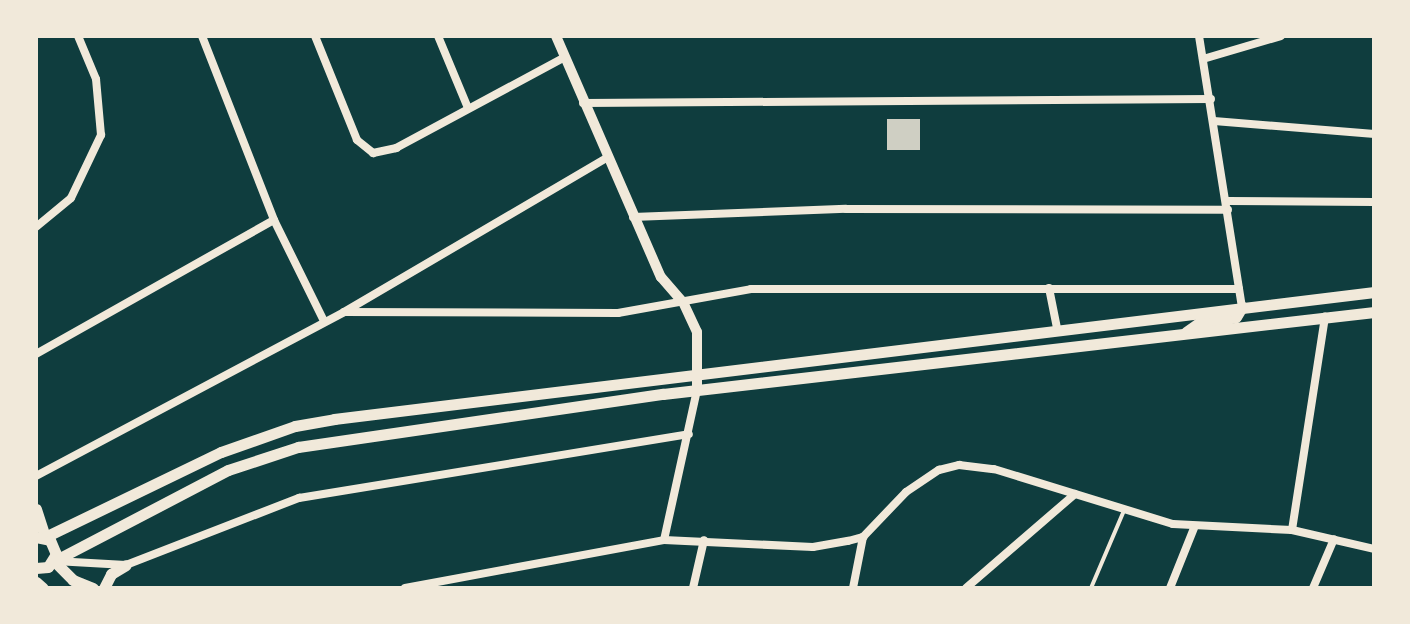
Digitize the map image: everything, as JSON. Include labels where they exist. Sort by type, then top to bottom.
[{"type":"main road","points":[[41,537],[221,452],[295,426],[700,371],[1374,292]]},
{"type":"main road","points":[[1182,335],[1199,323],[1236,317],[1242,307]]},
{"type":"main road","points":[[37,570],[163,500],[279,452],[497,416],[697,390],[1374,312]]},
{"type":"main road","points":[[36,509],[41,537],[56,549],[54,561]]},
{"type":"main road","points":[[54,561],[73,580],[93,588]]},
{"type":"main road","points":[[104,588],[111,574],[126,565]]},
{"type":"main road","points":[[36,582],[43,588]]},
{"type":"street","points":[[36,227],[71,198],[101,135],[96,79],[78,36]]},
{"type":"street","points":[[202,36],[274,220],[324,321]]},
{"type":"street","points":[[315,36],[347,118],[369,152],[396,148],[565,57]]},
{"type":"street","points":[[438,36],[468,108]]},
{"type":"street","points":[[556,36],[661,277],[683,302],[697,332],[700,371],[697,390],[664,540]]},
{"type":"street","points":[[1199,36],[1242,307]]},
{"type":"street","points":[[1203,59],[1281,36]]},
{"type":"street","points":[[583,103],[1211,99]]},
{"type":"street","points":[[1214,121],[1374,134]]},
{"type":"street","points":[[36,476],[344,312],[608,157]]},
{"type":"street","points":[[633,217],[846,209],[1374,202]]},
{"type":"street","points":[[36,354],[274,220]]},
{"type":"street","points":[[1049,288],[1057,328]]},
{"type":"street","points":[[344,312],[618,313],[751,289],[1239,289]]},
{"type":"street","points":[[1292,530],[1325,317]]},
{"type":"street","points":[[54,561],[126,565],[299,498],[689,434]]},
{"type":"street","points":[[853,588],[863,537],[906,492],[939,470],[959,465],[994,469],[1075,494],[1123,513],[1194,528],[1292,530],[1374,549]]},
{"type":"street","points":[[966,588],[1075,494]]},
{"type":"street","points":[[1170,588],[1194,528]]},
{"type":"street","points":[[405,588],[664,540],[813,547],[863,537]]},
{"type":"street","points":[[1313,588],[1334,539]]},
{"type":"street","points":[[693,588],[704,540]]},
{"type":"lane","points":[[1091,588],[1123,513]]},
{"type":"building","points":[[887,119],[920,119],[920,150],[887,150]]}]
